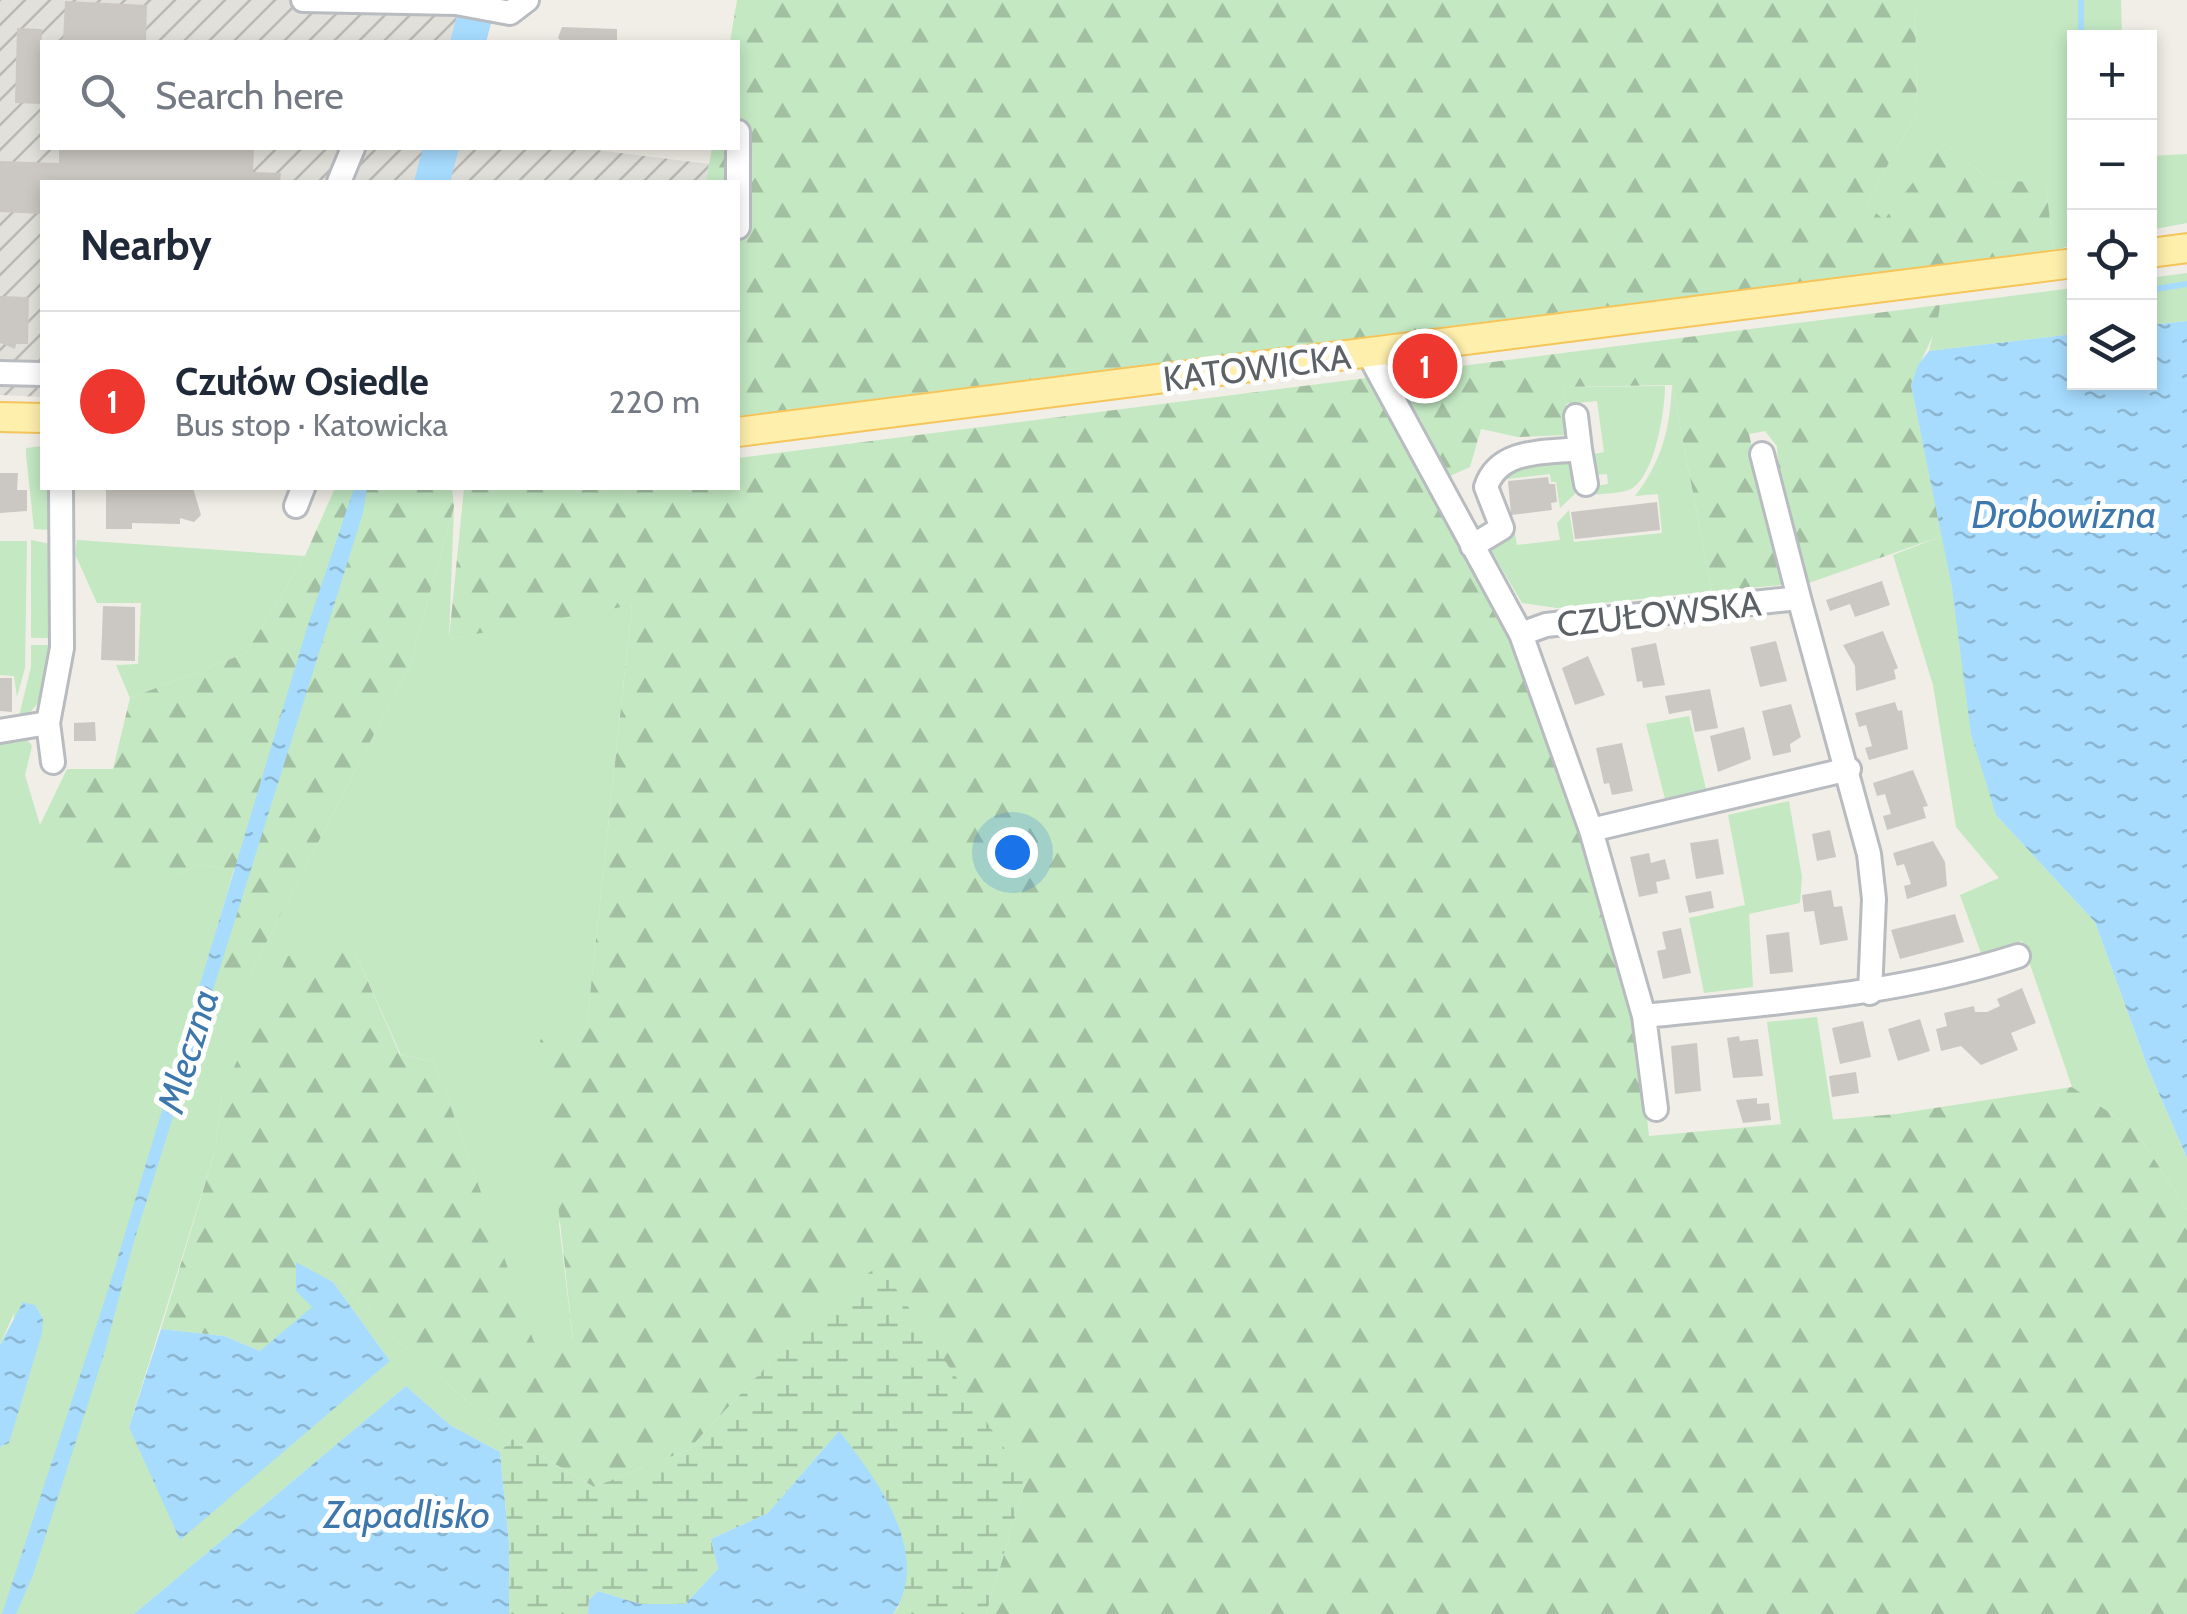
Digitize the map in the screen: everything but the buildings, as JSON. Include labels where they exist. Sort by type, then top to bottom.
[{"type":"main road","points":[[2157,252],[2187,248]]},
{"type":"main road","name":"KATOWICKA","points":[[740,432],[2067,263]]},
{"type":"main road","points":[[0,418],[40,418]]},
{"type":"street","points":[[303,0],[456,3],[510,12],[527,0]]},
{"type":"street","points":[[340,180],[352,150]]},
{"type":"street","points":[[738,150],[738,180]]},
{"type":"street","name":"CZUŁOWSKA","points":[[1368,354],[1521,634],[1590,830],[1644,1016],[1656,1110]]},
{"type":"street","points":[[0,373],[40,374]]},
{"type":"street","points":[[1576,416],[1586,484]]},
{"type":"street","points":[[1472,546],[1502,528],[1486,487],[1503,462],[1580,449]]},
{"type":"street","points":[[1762,454],[1799,598]]},
{"type":"street","points":[[53,762],[48,723],[62,648],[61,490]]},
{"type":"street","name":"CZUŁOWSKA","points":[[1521,634],[1546,625],[1799,598],[1849,769],[1874,899],[1870,994]]},
{"type":"street","points":[[0,730],[48,723]]},
{"type":"street","points":[[1590,830],[1849,769]]},
{"type":"street","points":[[1644,1016],[1870,994],[1949,978],[2018,956]]},
{"type":"shaded area","points":[[0,0],[467,0],[457,40],[40,40],[40,150],[430,150],[423,180],[40,180],[40,397],[0,395]]},
{"type":"shaded area","points":[[452,150],[596,150],[709,164],[706,180],[445,180]]},
{"type":"green space","points":[[737,0],[1915,0],[1917,113],[1866,204],[1884,220],[1944,142],[1993,183],[2045,180],[2054,250],[740,416],[740,180],[706,180],[712,150],[740,150],[740,40],[730,40]]},
{"type":"green space","points":[[1915,0],[2121,0],[2122,30],[2067,30],[2067,247],[2054,250],[2045,181],[1993,183],[1944,142],[1884,221],[1866,204],[1917,113]]},
{"type":"green space","points":[[2187,154],[2187,223],[2157,229],[2157,156]]},
{"type":"green space","points":[[2187,273],[2187,321],[2157,324],[2157,277]]},
{"type":"green space","points":[[2067,289],[2067,335],[1929,351],[1940,305]]},
{"type":"green space","points":[[1940,305],[1932,337],[1911,385],[1942,536],[1809,583],[1779,482],[1777,446],[1765,431],[1749,434],[1782,585],[1712,591],[1672,385],[1563,387],[1569,419],[1566,435],[1518,437],[1481,429],[1470,467],[1430,485],[1508,633],[1579,816],[1616,944],[1649,1136],[1896,1114],[2072,1087],[2135,1130],[2187,1209],[2187,1614],[986,1614],[1026,1480],[778,1354],[688,1450],[594,1487],[512,1439],[401,1344],[337,1276],[333,1282],[296,1263],[313,1307],[260,1351],[224,1336],[161,1329],[216,1148],[221,1094],[288,956],[355,952],[400,1055],[435,1062],[534,1342],[552,1355],[573,1340],[540,1040],[587,1023],[632,605],[449,639],[464,490],[740,490],[740,458]]},
{"type":"green space","points":[[1672,385],[1712,591],[1557,608],[1522,603],[1489,547],[1514,529],[1517,545],[1560,540],[1557,523],[1569,510],[1574,542],[1662,533],[1658,494],[1635,496],[1663,444]]},
{"type":"green space","points":[[1665,386],[1657,442],[1639,482],[1627,491],[1592,495],[1588,487],[1608,484],[1607,474],[1592,475],[1589,455],[1604,452],[1597,401],[1566,404],[1563,387]]},
{"type":"green space","points":[[40,446],[40,490],[56,490],[55,530],[34,529],[26,448]]},
{"type":"green space","points":[[1568,460],[1573,465],[1578,491],[1560,508],[1556,482],[1551,482],[1550,474],[1499,480],[1515,463]]},
{"type":"green space","points":[[334,490],[452,490],[454,507],[410,665],[250,974],[218,970],[252,864],[234,869],[197,865],[172,877],[132,879],[40,825],[67,769],[113,769],[130,698],[246,653],[305,556]]},
{"type":"green space","points":[[454,507],[449,639],[632,604],[587,1023],[559,1224],[573,1341],[552,1355],[534,1343],[435,1062],[401,1055],[355,952],[221,1094],[216,1148],[129,1427],[390,1361],[333,1282],[336,1275],[401,1344],[512,1439],[500,1452],[450,1425],[406,1386],[134,1614],[0,1614],[0,1447],[9,1443],[14,1313],[0,1345],[0,738],[26,738],[32,746],[25,775],[40,825],[172,877],[197,865],[234,869],[206,967],[250,974],[410,665]]},
{"type":"green space","points":[[1942,536],[1996,815],[2095,922],[2148,1068],[2187,1158],[2187,1209],[2135,1130],[2072,1087],[2022,941],[1982,956],[1960,895],[1999,878],[1956,827],[1933,685],[1893,555]]},
{"type":"green space","points":[[31,540],[50,544],[54,638],[31,638]]},
{"type":"green space","points":[[77,540],[305,556],[246,653],[130,698],[116,665],[138,664],[141,603],[97,603],[75,554]]},
{"type":"green space","points":[[0,541],[27,541],[25,668],[17,697],[14,676],[0,675]]},
{"type":"green space","points":[[31,645],[52,645],[47,678],[41,698],[18,720],[31,667]]},
{"type":"green space","points":[[1689,716],[1706,789],[1665,799],[1646,724]]},
{"type":"green space","points":[[1789,801],[1802,877],[1800,903],[1749,914],[1753,987],[1704,993],[1689,918],[1745,905],[1728,815]]},
{"type":"green space","points":[[1817,1017],[1833,1120],[1781,1125],[1767,1022]]},
{"type":"green space","points":[[879,1264],[1026,1480],[986,1614],[893,1614],[899,1606],[839,1431],[768,1513],[711,1539],[718,1569],[685,1604],[640,1604],[598,1591],[589,1600],[588,1614],[509,1614],[509,1544],[500,1452],[512,1439],[594,1487],[688,1450],[778,1354]]},
{"type":"water","name":"Drobowizna","points":[[2187,321],[2187,1158],[2148,1068],[2095,922],[1996,815],[1971,734],[1952,588],[1911,385],[1918,365],[1929,351],[2067,335],[2067,390],[2157,390],[2157,324]]},
{"type":"water","points":[[353,490],[367,490],[363,513],[33,1575],[16,1614],[2,1614],[108,1290],[307,628]]},
{"type":"water","points":[[296,1262],[333,1282],[390,1361],[180,1540],[129,1427],[161,1329],[224,1336],[260,1351],[312,1307],[296,1291]]},
{"type":"water","points":[[23,1302],[35,1305],[43,1319],[42,1333],[9,1443],[0,1447],[0,1345]]},
{"type":"water","name":"Zapadlisko","points":[[406,1386],[450,1425],[500,1452],[509,1544],[509,1614],[134,1614]]},
{"type":"water","points":[[839,1431],[883,1493],[903,1542],[907,1567],[904,1591],[893,1614],[588,1614],[589,1600],[598,1591],[640,1604],[685,1604],[718,1569],[711,1539],[768,1513]]},
{"type":"waterway","name":"Mleczna","points":[[469,40],[479,0]]},
{"type":"waterway","points":[[2081,0],[2081,30]]},
{"type":"waterway","name":"Mleczna","points":[[433,180],[440,150]]},
{"type":"waterway","points":[[2157,289],[2187,284]]},
{"type":"place","name":"Czułów Osiedle","points":[[1425,366]]}]
